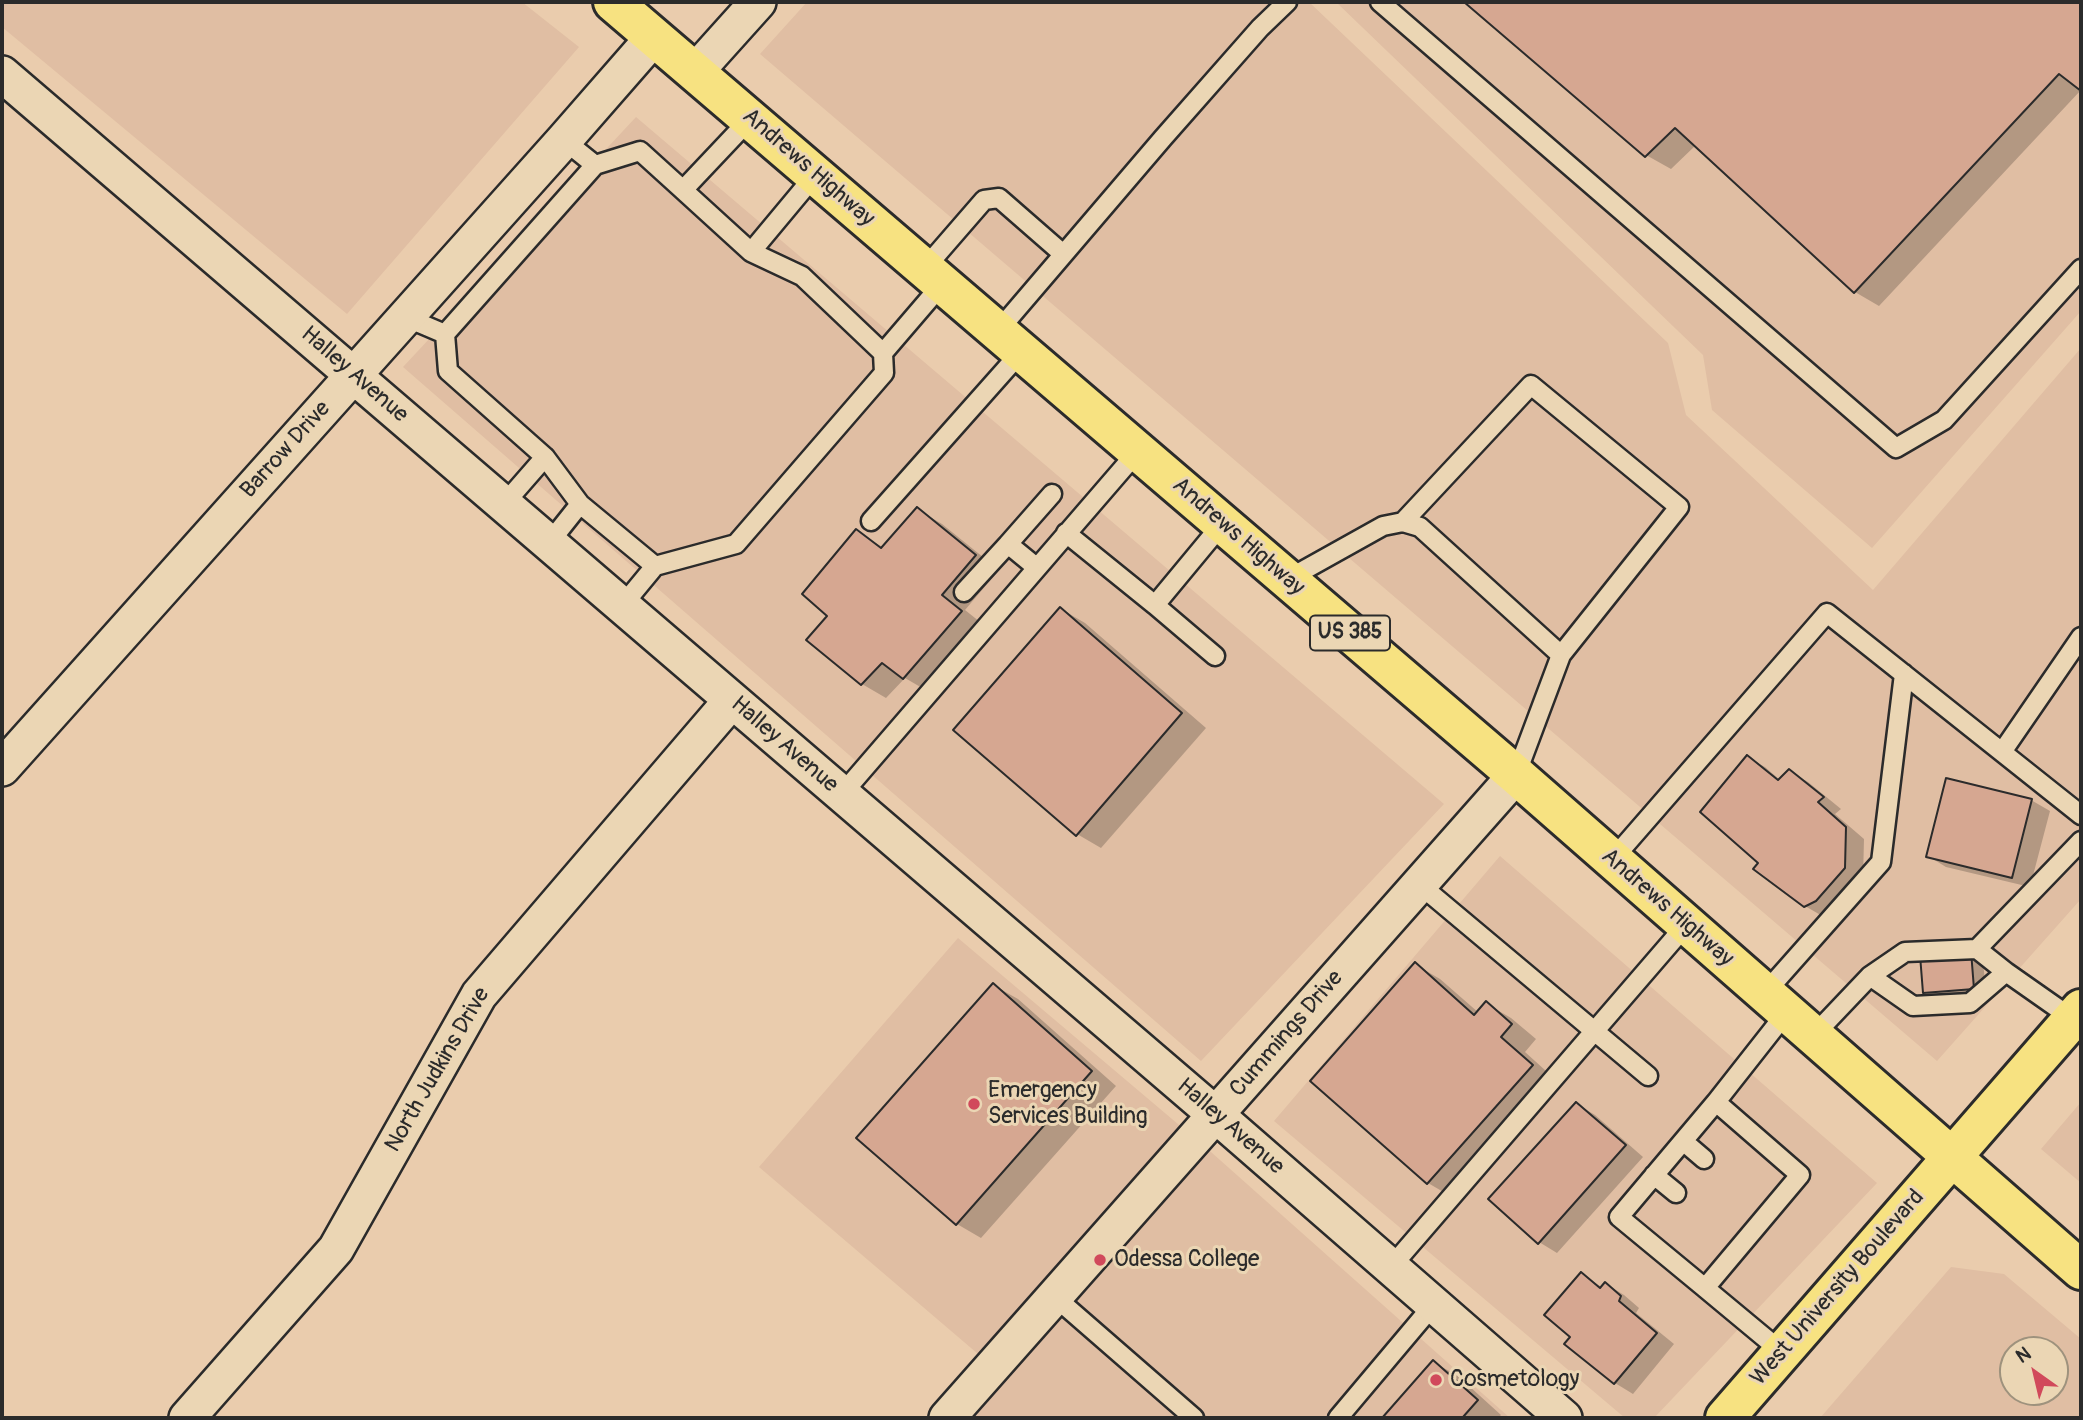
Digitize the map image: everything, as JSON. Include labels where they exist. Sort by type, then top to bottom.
[{"type":"main road","name":"Andrews Highway","points":[[613,2],[1516,775],[2081,1270]]},
{"type":"main road","name":"West University Boulevard","points":[[1725,1418],[2077,1014]]},
{"type":"street","points":[[696,71],[758,2]]},
{"type":"street","name":"Barrow Drive","points":[[2,768],[654,37]]},
{"type":"street","name":"Halley Avenue","points":[[2,74],[1216,1115],[1564,1418]]},
{"type":"street","name":"North Judkins Drive","points":[[187,1418],[335,1249],[479,995],[732,700]]},
{"type":"street","name":"Cummings Drive","points":[[947,1418],[1516,775]]},
{"type":"lane","points":[[871,521],[1010,341],[1062,253],[1251,38],[1287,2]]},
{"type":"lane","points":[[1380,2],[1896,448],[1944,420],[2081,269]]},
{"type":"lane","points":[[682,190],[750,118]]},
{"type":"lane","points":[[564,140],[596,165]]},
{"type":"lane","points":[[655,566],[580,504],[545,457],[448,371],[446,334],[596,165],[640,150],[751,252],[802,276],[883,353]]},
{"type":"lane","points":[[751,252],[816,174]]},
{"type":"lane","points":[[622,606],[655,566],[736,544],[884,373],[883,353],[984,200],[999,198],[1062,253]]},
{"type":"lane","points":[[405,317],[446,334]]},
{"type":"lane","points":[[1403,522],[1531,385],[1679,507],[1561,655],[1516,775]]},
{"type":"lane","points":[[842,794],[1138,450]]},
{"type":"lane","points":[[504,504],[545,457]]},
{"type":"lane","points":[[964,592],[1052,494]]},
{"type":"lane","points":[[549,543],[580,504]]},
{"type":"lane","points":[[1287,579],[1383,526],[1403,522],[1420,527],[1561,655]]},
{"type":"lane","points":[[1155,605],[1223,523]]},
{"type":"lane","points":[[1066,533],[1215,656]]},
{"type":"lane","points":[[1008,544],[1036,567]]},
{"type":"lane","points":[[1612,860],[1827,613],[2081,816]]},
{"type":"lane","points":[[2002,752],[2081,637]]},
{"type":"lane","points":[[1782,1352],[1619,1217],[1788,1014],[1881,862],[1904,674]]},
{"type":"lane","points":[[1977,949],[2081,841]]},
{"type":"lane","points":[[1419,884],[1648,1076]]},
{"type":"lane","points":[[1391,1267],[1686,925]]},
{"type":"lane","points":[[1788,1014],[1870,975],[1905,952],[1977,949],[2006,972],[2077,1014]]},
{"type":"lane","points":[[1870,975],[1913,1006],[1970,1003],[2006,972]]},
{"type":"lane","points":[[1706,1288],[1736,1242],[1764,1208],[1800,1175],[1716,1102]]},
{"type":"lane","points":[[1683,1141],[1704,1159]]},
{"type":"lane","points":[[1654,1175],[1676,1193]]},
{"type":"lane","points":[[1055,1297],[1194,1418]]},
{"type":"lane","points":[[1338,1418],[1434,1304]]},
{"type":"shaded area","points":[[2,2],[522,2],[579,47],[347,314],[2,27]]},
{"type":"shaded area","points":[[807,2],[1309,2],[1668,343],[1686,415],[1873,590],[2081,348],[2081,899],[1937,1061],[760,54]]},
{"type":"shaded area","points":[[1336,2],[2081,2],[2081,311],[1872,548],[1712,410],[1703,355]]},
{"type":"shaded area","points":[[636,117],[1444,804],[1201,1061],[403,367]]},
{"type":"shaded area","points":[[1500,856],[1877,1183],[1654,1418],[1625,1418],[1274,1121]]},
{"type":"shaded area","name":"Odessa College","points":[[958,938],[1211,1152],[1510,1418],[969,1418],[1005,1377],[759,1167]]},
{"type":"shaded area","points":[[2081,1102],[2081,1183],[2041,1149]]},
{"type":"shaded area","points":[[1951,1267],[2004,1274],[2081,1339],[2081,1418],[1820,1418]]},
{"type":"building","points":[[1464,2],[2081,2],[2081,91],[2059,74],[1854,293],[1675,128],[1645,157]]},
{"type":"building","points":[[917,507],[976,555],[942,595],[962,611],[903,679],[882,663],[861,685],[806,640],[827,616],[802,594],[856,529],[881,548]]},
{"type":"building","points":[[1060,607],[1182,713],[1076,836],[953,730]]},
{"type":"building","points":[[1747,755],[1778,780],[1789,769],[1824,797],[1818,802],[1846,827],[1845,868],[1816,901],[1804,907],[1753,869],[1758,863],[1700,812]]},
{"type":"building","points":[[1946,778],[2032,799],[2012,878],[1926,857]]},
{"type":"building","points":[[1971,951],[1974,989],[1923,993],[1920,955]]},
{"type":"building","points":[[1415,962],[1474,1015],[1486,1001],[1512,1024],[1501,1037],[1533,1065],[1427,1184],[1310,1081]]},
{"type":"building","name":"Emergency Services Building","points":[[993,983],[1092,1071],[956,1225],[856,1138]]},
{"type":"building","points":[[1576,1102],[1626,1145],[1538,1244],[1488,1199]]},
{"type":"building","points":[[1581,1272],[1600,1288],[1605,1282],[1621,1296],[1619,1301],[1657,1333],[1614,1384],[1564,1344],[1570,1337],[1544,1315]]},
{"type":"building","name":"Cosmetology","points":[[1433,1360],[1478,1400],[1464,1418],[1382,1418]]},
{"type":"place","name":"Emergency Services Building","points":[[974,1104]]},
{"type":"place","name":"Odessa College","points":[[1100,1260]]},
{"type":"place","name":"Cosmetology","points":[[1436,1380]]}]
